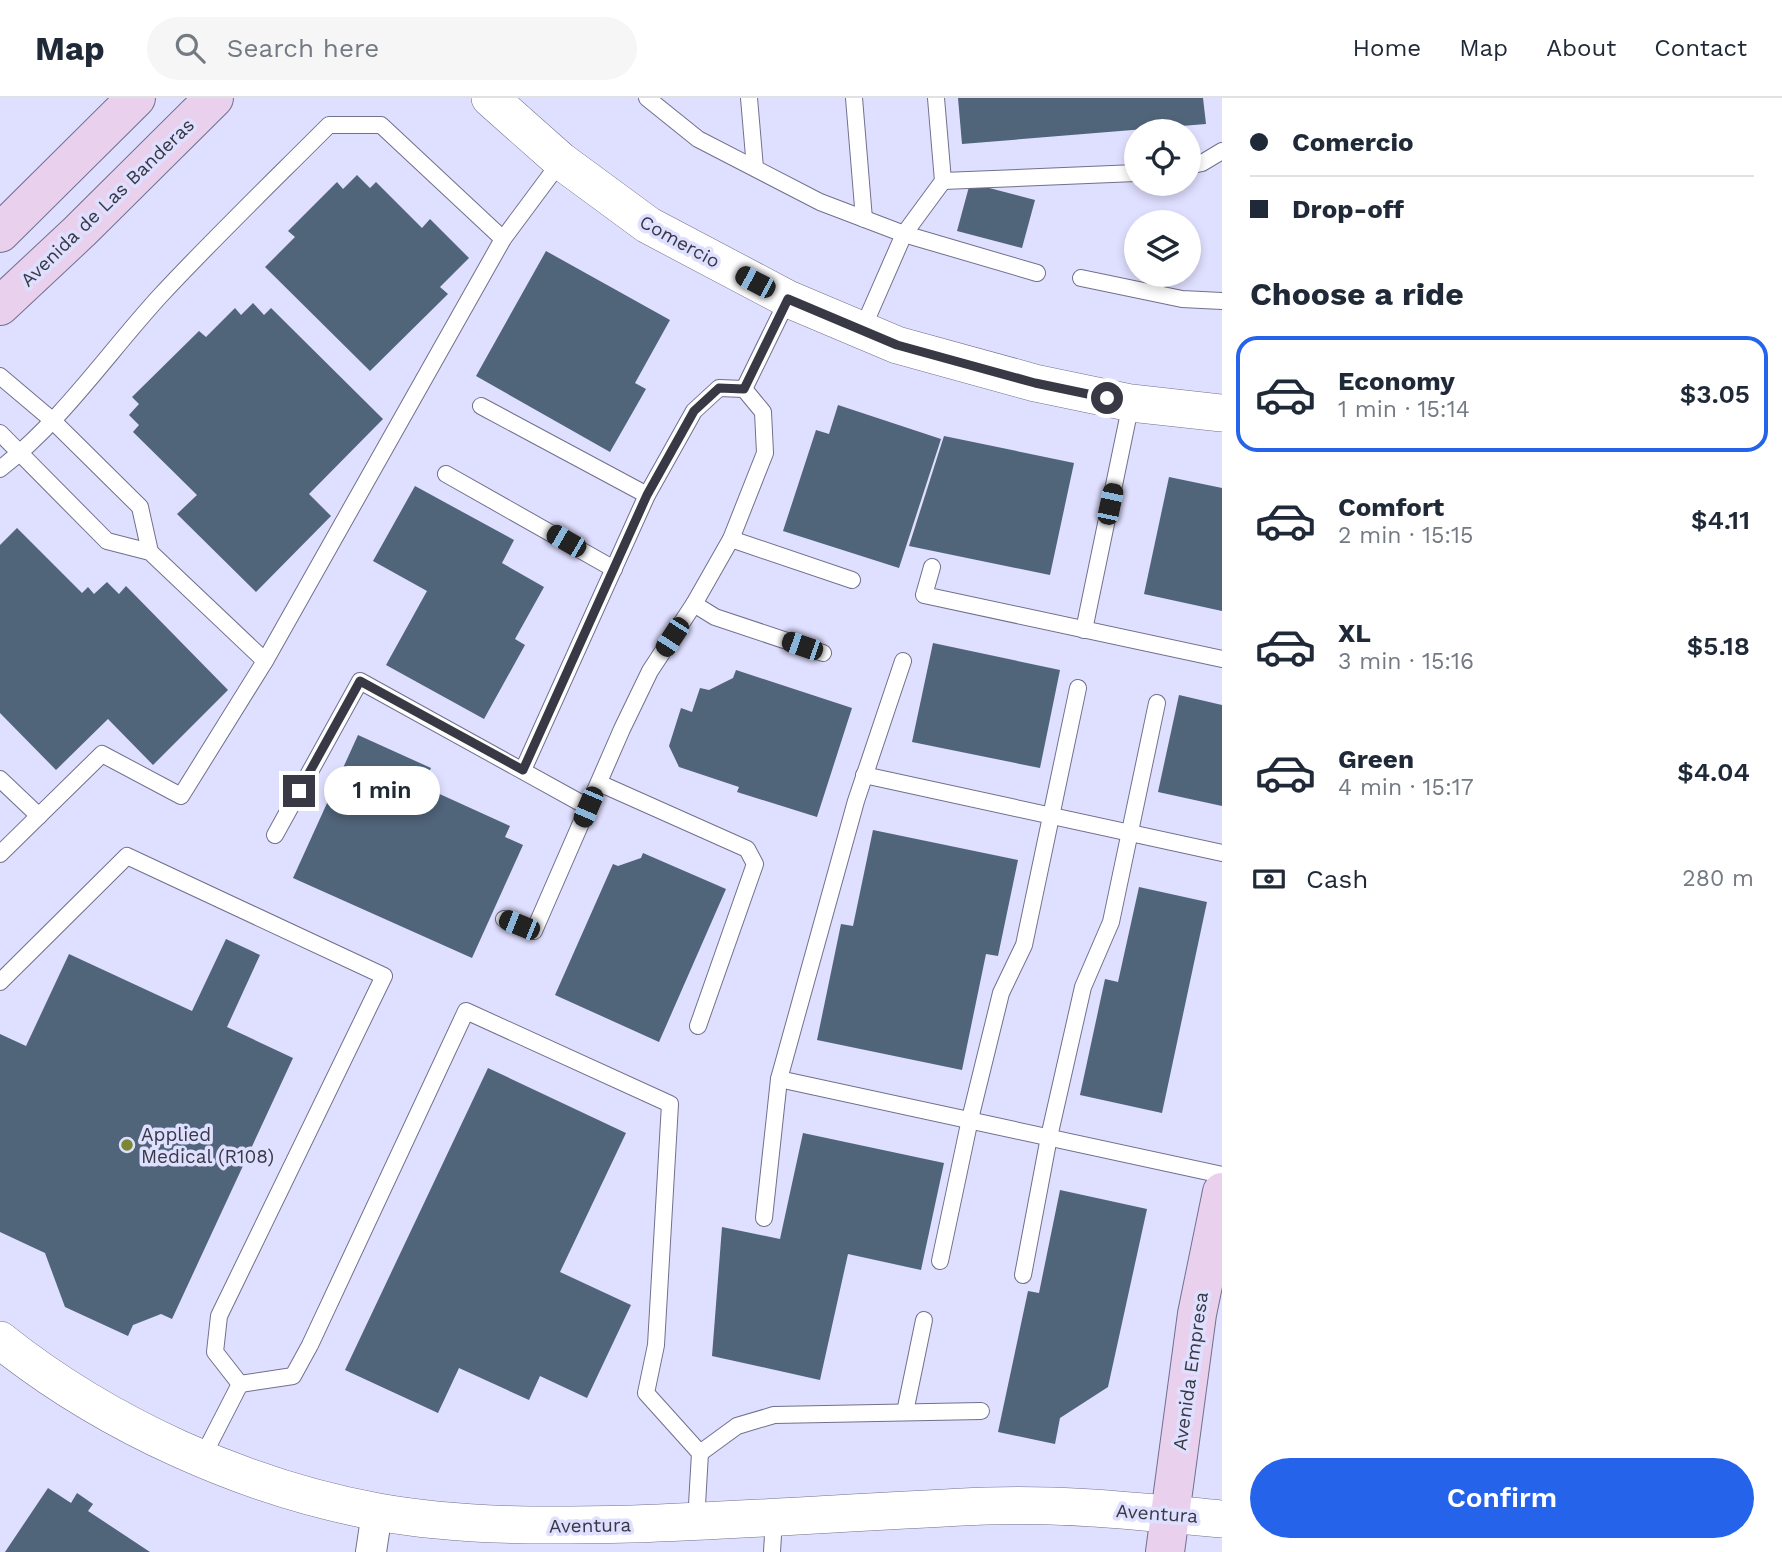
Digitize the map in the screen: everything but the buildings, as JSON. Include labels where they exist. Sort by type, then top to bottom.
[{"type":"main road","points":[[0,233],[136,98]]},
{"type":"main road","name":"Avenida de Las Banderas","points":[[0,306],[214,98]]},
{"type":"main road","name":"Avenida Empresa","points":[[1165,1552],[1197,1314],[1222,1192]]},
{"type":"street","name":"Comercio","points":[[490,98],[561,161],[648,225],[788,299],[897,345],[1035,383],[1131,403],[1222,413]]},
{"type":"street","name":"Aventura","points":[[0,1340],[66,1387],[118,1418],[202,1458],[300,1494],[377,1512],[529,1526],[696,1522],[773,1535],[991,1506],[1090,1508],[1222,1519]]},
{"type":"street","points":[[371,1552],[377,1512]]},
{"type":"lane","points":[[647,98],[666,106],[698,139],[820,202],[904,234],[1037,273]]},
{"type":"lane","points":[[749,98],[755,168]]},
{"type":"lane","points":[[854,98],[864,219]]},
{"type":"lane","points":[[862,330],[904,234],[943,181],[936,98]]},
{"type":"lane","points":[[0,469],[19,454],[52,420],[160,296],[329,125],[381,125],[503,239]]},
{"type":"lane","points":[[1201,163],[1222,151]]},
{"type":"lane","points":[[0,854],[102,754],[181,796],[265,661],[503,239],[561,161]]},
{"type":"lane","points":[[943,181],[1124,173]]},
{"type":"lane","points":[[1081,278],[1182,299],[1222,301]]},
{"type":"lane","points":[[744,389],[788,299]]},
{"type":"lane","points":[[0,376],[52,420],[140,507],[150,552]]},
{"type":"lane","points":[[504,919],[534,931],[649,671],[694,604],[731,539],[765,453],[763,412],[744,389],[719,388],[694,411],[647,495],[523,770]]},
{"type":"lane","points":[[1084,630],[1131,403]]},
{"type":"lane","points":[[481,406],[647,495]]},
{"type":"lane","points":[[0,433],[107,541],[150,552],[265,661]]},
{"type":"lane","points":[[446,474],[614,569]]},
{"type":"lane","points":[[731,539],[852,580]]},
{"type":"lane","points":[[932,567],[924,595],[1222,659]]},
{"type":"lane","points":[[694,604],[715,617],[823,653]]},
{"type":"lane","points":[[764,1218],[779,1079],[864,775],[903,661]]},
{"type":"lane","points":[[275,835],[360,681],[588,807]]},
{"type":"lane","points":[[940,1261],[970,1119],[1001,993],[1024,945],[1077,688]]},
{"type":"lane","points":[[1023,1275],[1049,1137],[1083,987],[1111,922],[1157,703]]},
{"type":"lane","points":[[864,775],[1222,853]]},
{"type":"lane","points":[[0,779],[39,816]]},
{"type":"lane","points":[[599,783],[747,849],[755,864],[698,1026]]},
{"type":"lane","points":[[0,982],[127,856],[384,976],[219,1316],[215,1352],[240,1384]]},
{"type":"lane","points":[[240,1384],[293,1376],[466,1011],[670,1104],[656,1345],[646,1393],[699,1453],[696,1522]]},
{"type":"lane","points":[[779,1079],[1222,1175]]},
{"type":"lane","points":[[905,1412],[924,1320]]},
{"type":"lane","points":[[202,1458],[240,1384]]},
{"type":"lane","points":[[699,1453],[737,1426],[774,1415],[981,1411]]},
{"type":"place","name":"Applied Medical (R108)","points":[[127,1145]]},
{"type":"route","points":[[299,791],[360,681],[523,770],[647,495],[694,411],[719,388],[744,389],[788,299],[897,345],[1035,383],[1107,398]]}]
